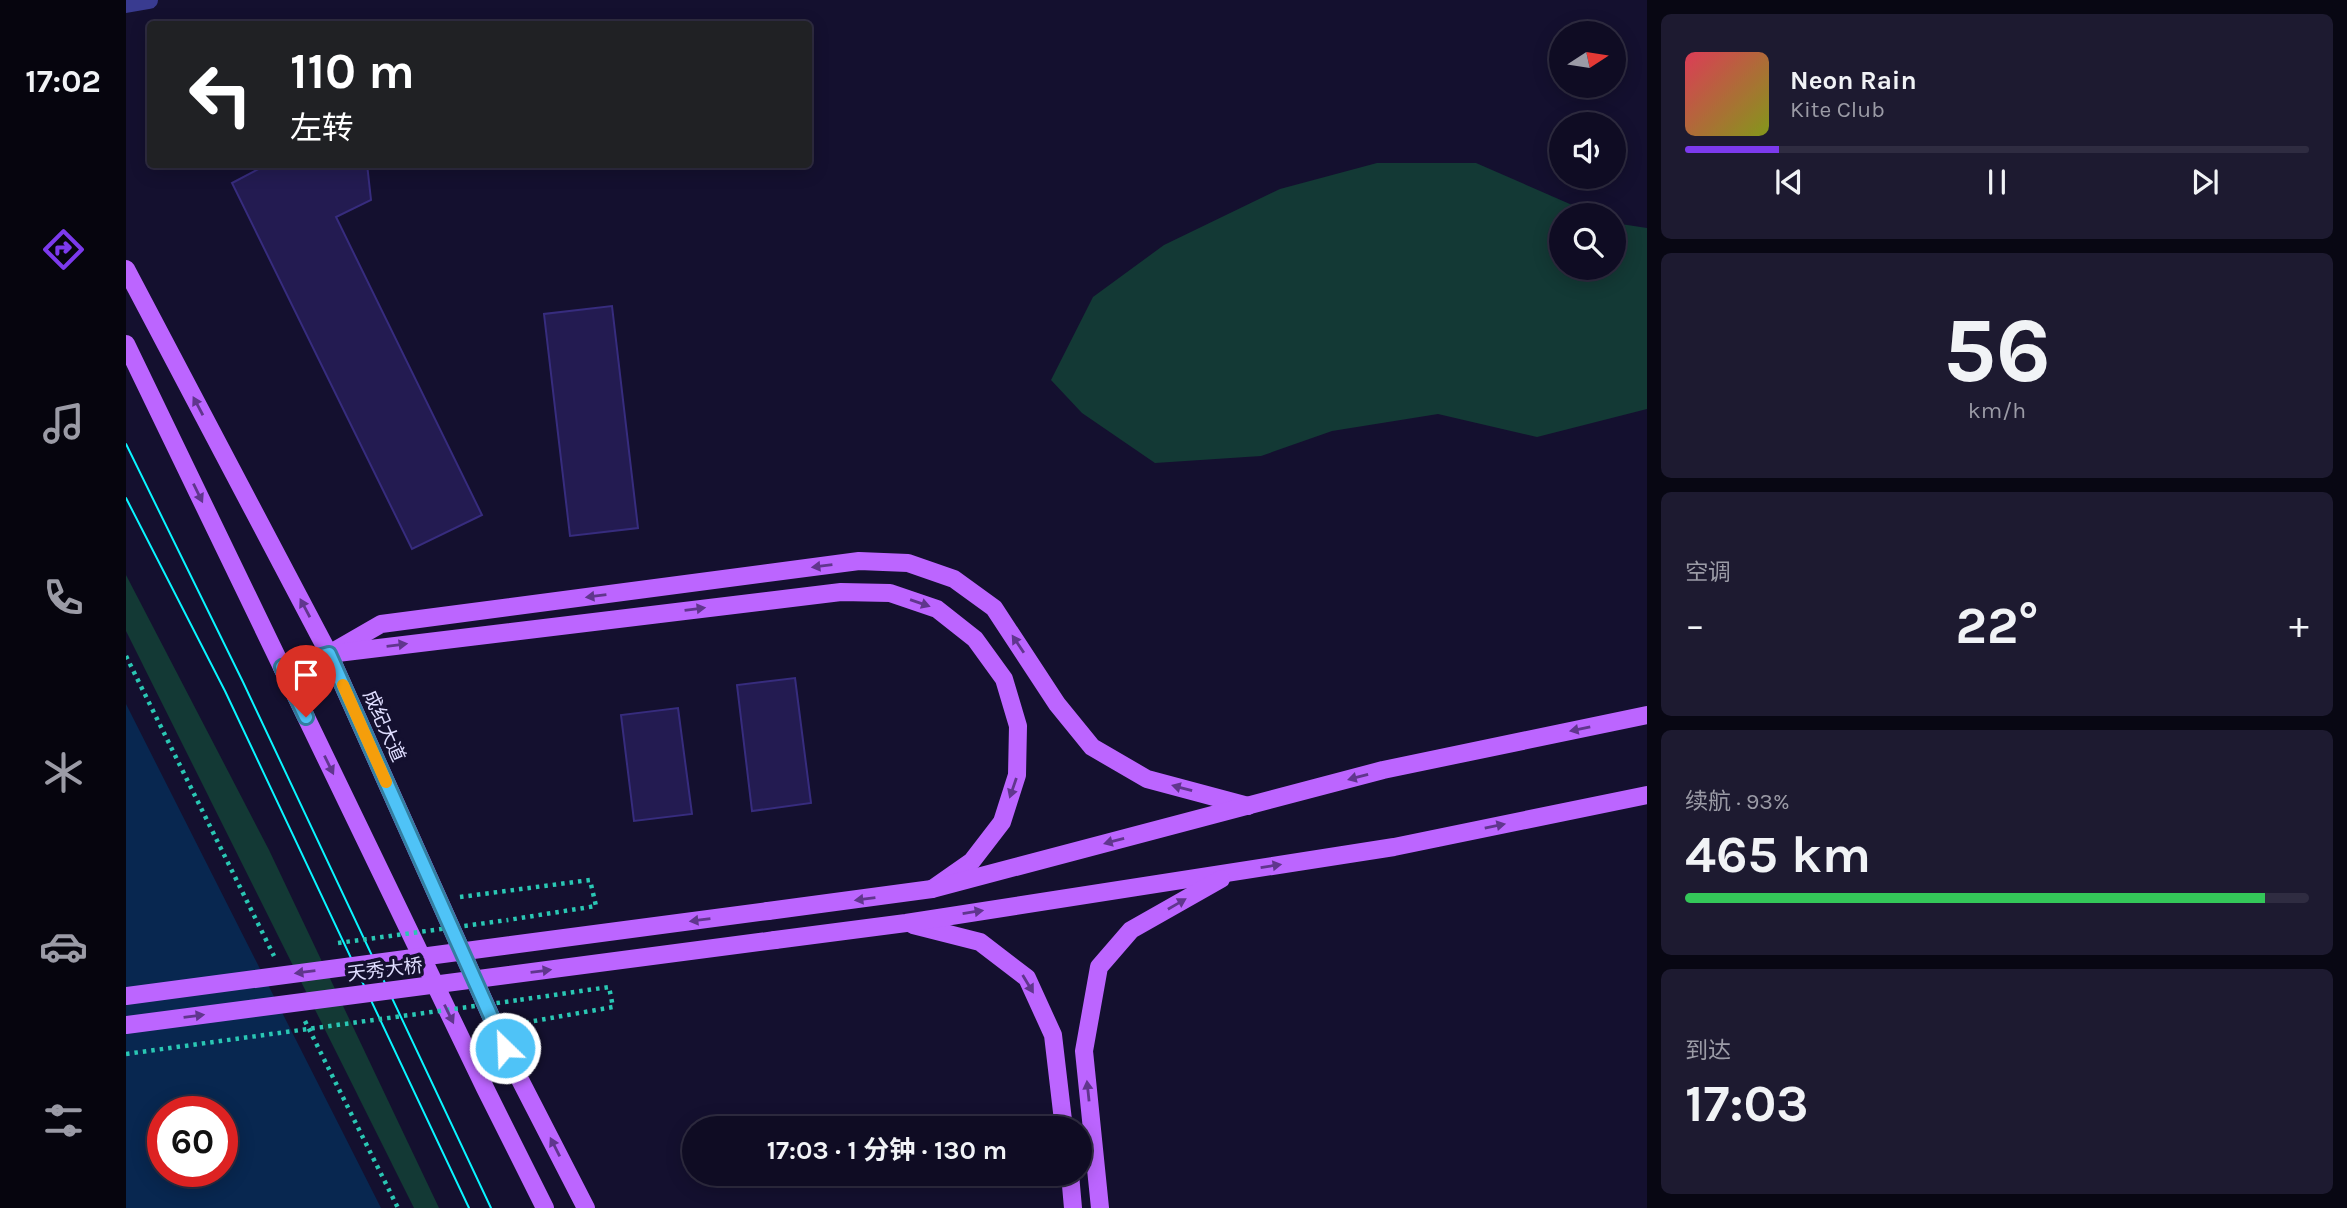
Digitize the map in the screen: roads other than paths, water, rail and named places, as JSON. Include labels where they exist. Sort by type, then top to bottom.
[{"type":"main road","name":"成纪大道","points":[[126,269],[329,654],[495,1027],[586,1208]]},
{"type":"main road","points":[[126,344],[545,1208]]},
{"type":"main road","points":[[329,654],[381,624],[859,561],[908,562],[954,579],[994,608],[1057,704],[1092,747],[1147,779],[1248,806]]},
{"type":"main road","points":[[282,667],[329,654],[841,592],[890,593],[937,609],[975,639],[1004,679],[1018,726],[1017,775],[1002,822],[972,861],[932,890]]},
{"type":"main road","name":"天秀大桥","points":[[126,996],[932,890],[1384,770],[1647,715]]},
{"type":"main road","name":"天秀大桥","points":[[126,1025],[906,923],[1394,847],[1647,794]]},
{"type":"main road","points":[[1100,1208],[1084,1051],[1099,967],[1131,930],[1232,872]]},
{"type":"main road","points":[[906,923],[980,942],[1027,978],[1053,1035],[1062,1116]]},
{"type":"main road","points":[[1071,1186],[1073,1208]]},
{"type":"street","points":[[126,4],[149,0]]},
{"type":"water","points":[[126,704],[381,1208],[126,1208]]},
{"type":"tram line","points":[[126,444],[243,682],[491,1208]]},
{"type":"tram line","points":[[126,498],[225,691],[469,1208]]}]
